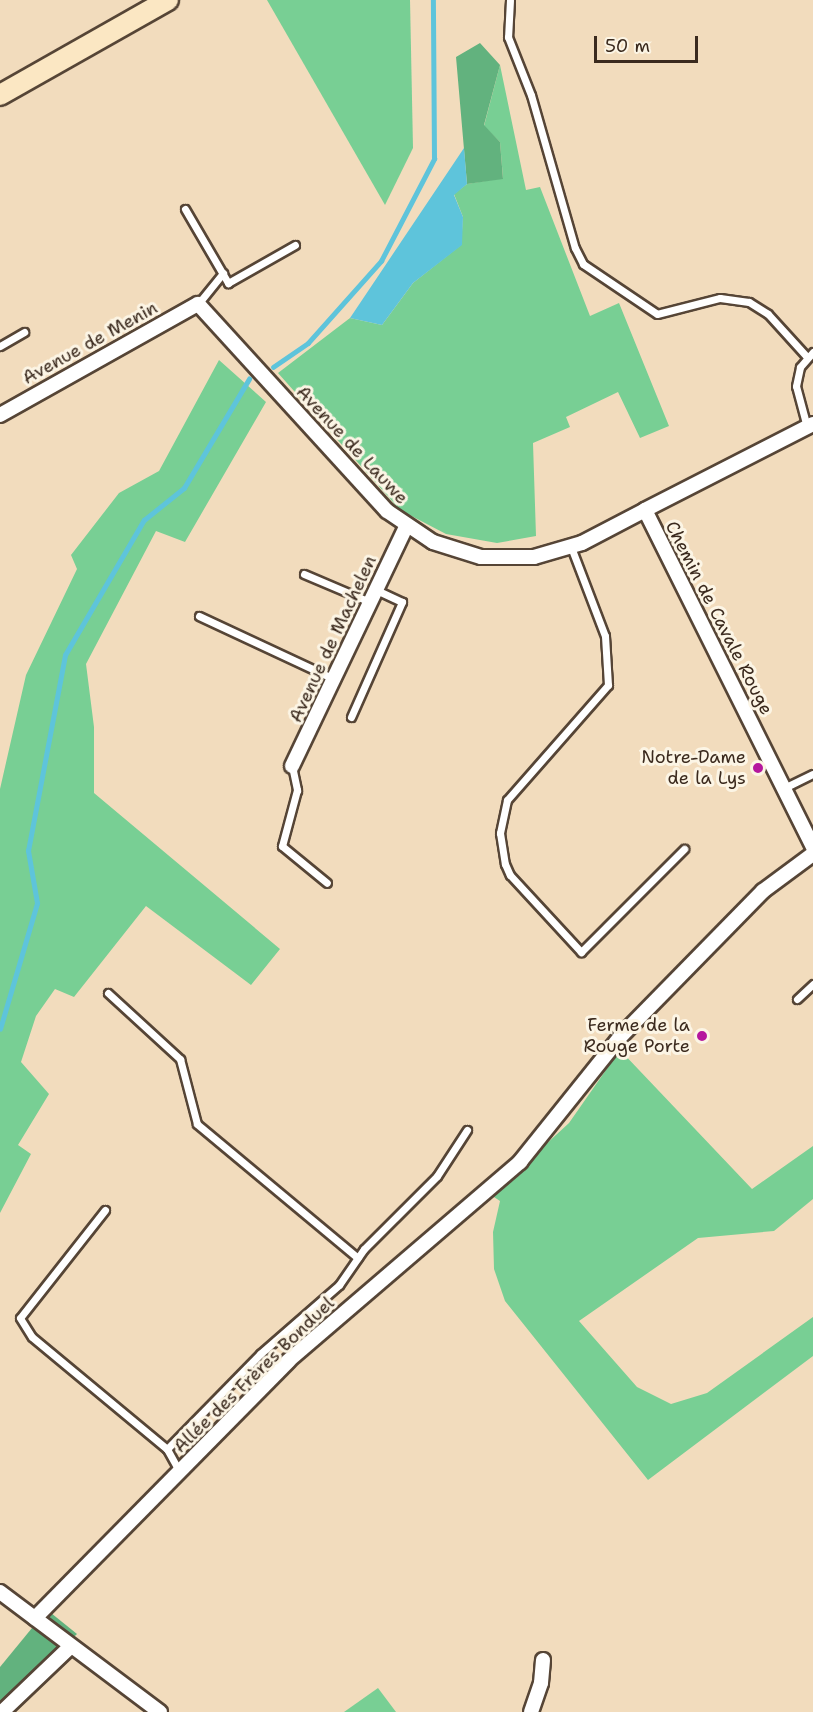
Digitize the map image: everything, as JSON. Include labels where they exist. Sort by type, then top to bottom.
[{"type":"main road","points":[[0,94],[168,0]]},
{"type":"street","name":"Avenue de Menin","points":[[0,415],[198,304]]},
{"type":"street","name":"Avenue de Lauwe","points":[[198,304],[406,527],[445,547],[480,557],[519,558],[571,548],[645,510]]},
{"type":"street","name":"Chemin de Cavale Rouge","points":[[810,425],[645,510],[813,847]]},
{"type":"street","name":"Avenue de Machelen","points":[[292,766],[406,527]]},
{"type":"street","name":"Allée des Frères Bonduel","points":[[35,1618],[288,1362],[495,1185],[535,1145],[602,1058],[639,1017],[763,891],[813,854]]},
{"type":"street","points":[[0,1592],[160,1712]]},
{"type":"street","points":[[2,1712],[71,1646]]},
{"type":"street","points":[[531,1712],[541,1683],[543,1660]]},
{"type":"lane","points":[[510,0],[510,42],[531,95],[572,238],[584,264],[657,314],[720,298],[749,302],[768,314],[810,354],[800,367],[796,386],[810,425]]},
{"type":"lane","points":[[185,208],[228,283],[295,245]]},
{"type":"lane","points":[[198,304],[222,273]]},
{"type":"lane","points":[[0,346],[24,332]]},
{"type":"lane","points":[[571,548],[605,636],[608,685],[507,800],[500,833],[505,864],[510,876],[581,952],[684,849]]},
{"type":"lane","points":[[304,574],[373,596],[402,602],[351,717]]},
{"type":"lane","points":[[199,616],[334,679]]},
{"type":"lane","points":[[292,766],[297,790],[282,846],[327,883]]},
{"type":"lane","points":[[784,788],[813,774]]},
{"type":"lane","points":[[797,999],[813,984]]},
{"type":"lane","points":[[108,993],[180,1059],[197,1124],[358,1258]]},
{"type":"lane","points":[[167,1449],[260,1354],[339,1285],[358,1258],[437,1176],[467,1130]]},
{"type":"lane","points":[[105,1210],[20,1318],[32,1336],[167,1449],[179,1471]]},
{"type":"green space","points":[[267,0],[410,0],[413,148],[385,205]]},
{"type":"green space","points":[[480,43],[500,65],[484,125],[500,142],[503,179],[467,184],[456,57]]},
{"type":"green space","points":[[500,65],[526,190],[540,187],[590,316],[619,303],[669,426],[640,438],[618,392],[566,417],[570,427],[533,443],[536,536],[497,543],[446,534],[400,510],[278,373],[350,318],[382,325],[413,283],[461,245],[463,217],[454,194],[467,184],[503,178],[500,142],[484,126]]},
{"type":"green space","points":[[219,360],[266,402],[185,542],[156,531],[86,664],[94,727],[94,793],[280,949],[251,985],[146,906],[74,997],[55,989],[36,1016],[21,1062],[49,1094],[18,1145],[31,1154],[0,1213],[0,789],[26,675],[77,569],[71,555],[119,493],[159,471]]},
{"type":"green space","points":[[620,1050],[752,1189],[813,1146],[813,1199],[774,1231],[698,1238],[579,1321],[637,1387],[671,1404],[707,1393],[813,1317],[813,1356],[648,1480],[505,1301],[494,1269],[493,1232],[500,1201],[491,1195],[569,1123]]},
{"type":"green space","points":[[51,1613],[77,1634],[0,1708],[0,1667],[32,1628]]},
{"type":"green space","points":[[378,1688],[396,1712],[344,1712]]},
{"type":"water","points":[[464,148],[467,184],[454,195],[463,217],[462,245],[413,283],[382,325],[350,318]]},
{"type":"waterway","points":[[273,367],[308,343],[381,261],[434,159],[433,0]]},
{"type":"waterway","points":[[0,1029],[37,903],[28,851],[65,655],[144,520],[184,488],[249,379]]},
{"type":"place","name":"Notre-Dame de la Lys","points":[[758,768]]},
{"type":"place","name":"Ferme de la Rouge Porte","points":[[702,1036]]}]
